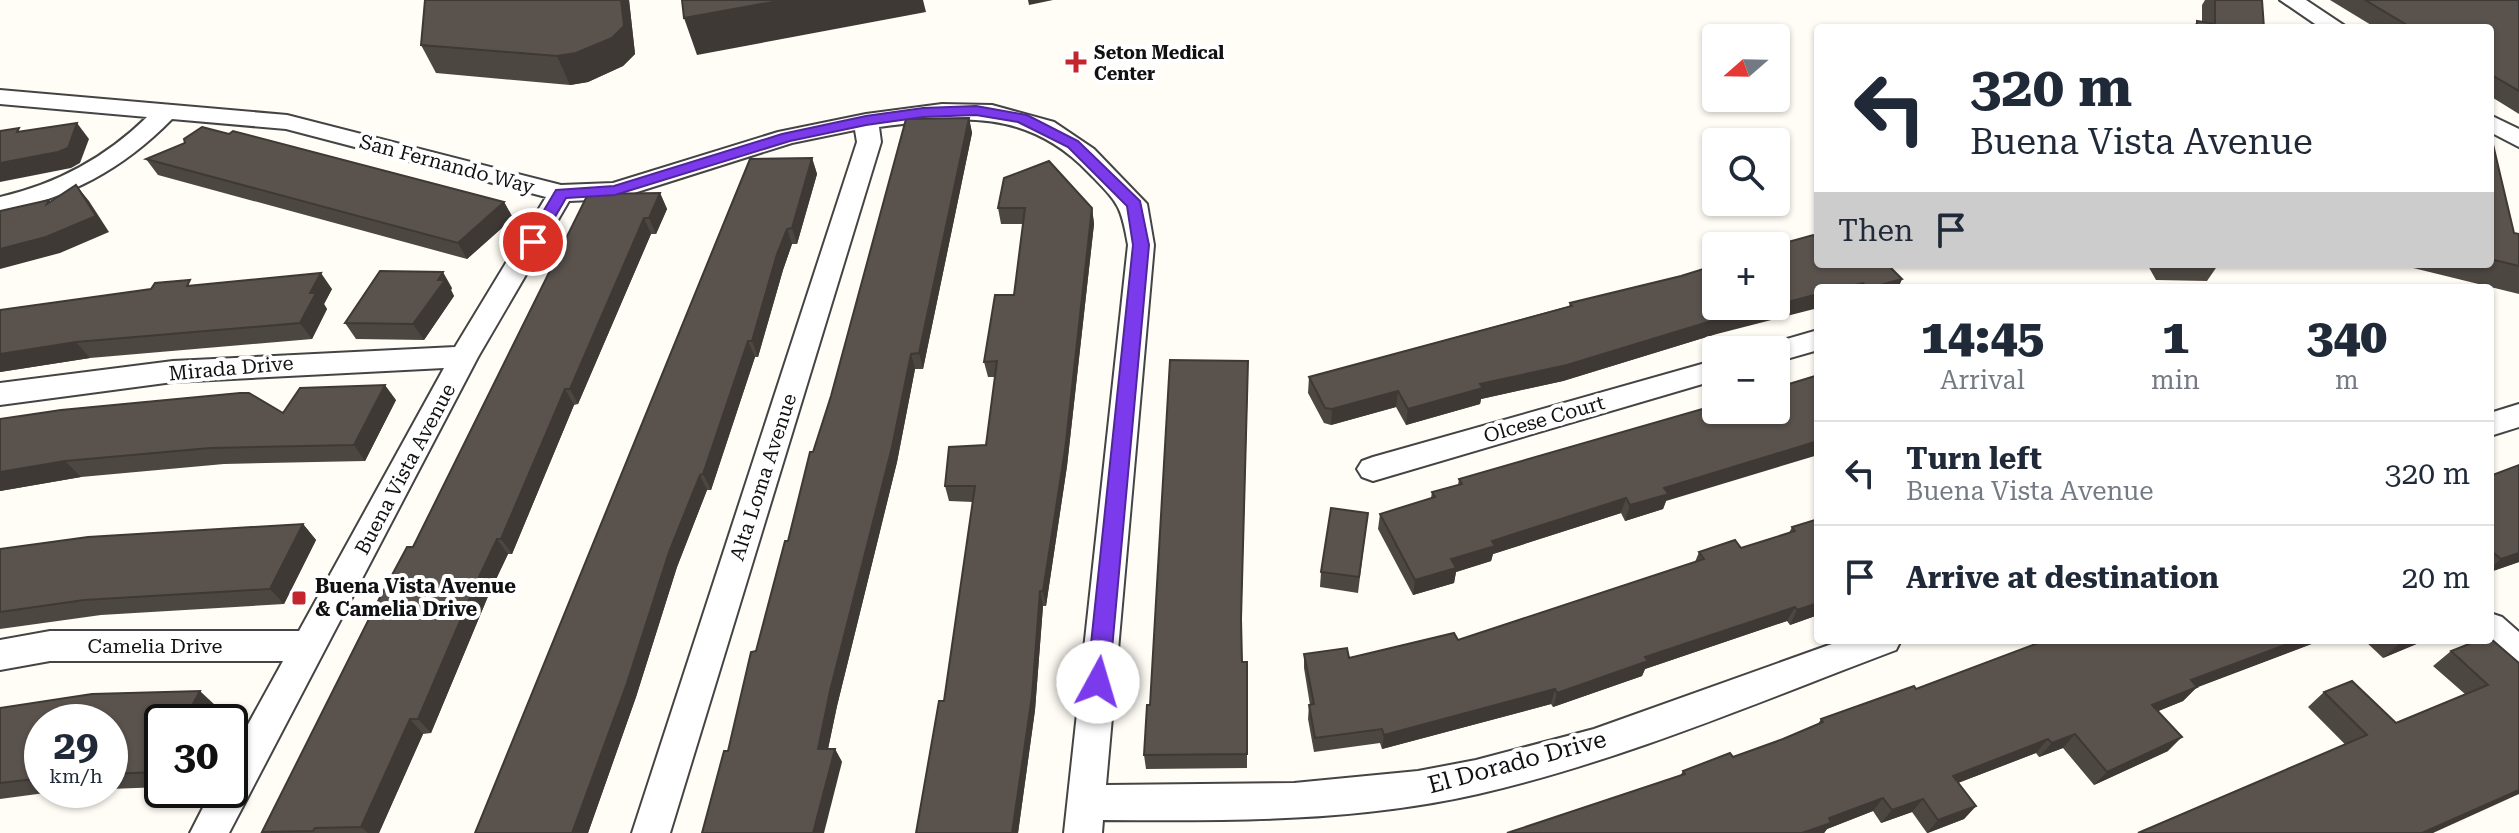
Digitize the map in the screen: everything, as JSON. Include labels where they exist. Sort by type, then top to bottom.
[{"type":"street","points":[[2291,0],[2330,24]]},
{"type":"street","name":"San Fernando Way","points":[[0,97],[169,109],[287,122],[561,193],[615,191],[787,137],[866,121],[961,110],[1022,119],[1073,144],[1134,204],[1141,245],[1085,818]]},
{"type":"street","points":[[0,205],[57,190],[92,174],[131,148],[169,109]]},
{"type":"street","name":"Alta Loma Avenue","points":[[651,833],[869,142],[866,121]]},
{"type":"street","points":[[2494,124],[2519,140]]},
{"type":"street","name":"Buena Vista Avenue","points":[[209,833],[312,646],[464,357],[561,193]]},
{"type":"street","points":[[1790,348],[1814,341]]},
{"type":"street","name":"Mirada Drive","points":[[0,394],[54,384],[277,363],[464,357]]},
{"type":"street","name":"Olcese Court","points":[[1373,469],[1702,374]]},
{"type":"street","points":[[2494,424],[2519,415]]},
{"type":"street","points":[[2494,631],[2519,653]]},
{"type":"street","name":"El Dorado Drive","points":[[1085,818],[1337,798],[1420,788],[1503,771],[1577,749],[1873,644]]},
{"type":"street","name":"Camelia Drive","points":[[0,655],[50,646],[312,646]]},
{"type":"building","points":[[425,0],[621,0],[624,26],[612,38],[576,53],[557,56],[421,45]]},
{"type":"building","points":[[682,0],[784,0],[684,18]]},
{"type":"building","points":[[2215,0],[2262,0],[2264,24],[2215,24]]},
{"type":"building","points":[[2365,0],[2519,0],[2519,91],[2494,76],[2494,24],[2405,24]]},
{"type":"building","points":[[969,118],[919,353],[911,354],[892,447],[830,691],[818,749],[835,749],[813,833],[702,833],[724,751],[728,751],[751,652],[756,651],[785,541],[788,541],[810,452],[813,452],[831,396],[906,119]]},
{"type":"building","points":[[77,123],[68,148],[0,163],[0,131],[19,128],[17,132]]},
{"type":"building","points":[[202,127],[229,134],[233,131],[504,202],[458,243],[146,159],[185,143],[184,139]]},
{"type":"building","points":[[2494,149],[2514,233],[2519,234],[2519,266],[2494,260]]},
{"type":"building","points":[[812,158],[792,228],[787,229],[777,254],[752,341],[748,341],[703,474],[669,552],[627,683],[572,833],[475,833],[750,159]]},
{"type":"building","points":[[1049,161],[1092,208],[1065,450],[1043,591],[1040,591],[1032,696],[1012,833],[916,833],[939,701],[944,701],[975,486],[945,486],[949,447],[986,445],[997,361],[984,362],[995,295],[1014,295],[1025,208],[998,208],[1004,178]]},
{"type":"building","points":[[76,185],[96,216],[46,237],[0,249],[0,211],[49,200],[47,204]]},
{"type":"building","points":[[660,193],[649,218],[644,218],[570,389],[565,389],[501,539],[497,539],[478,579],[418,719],[410,719],[361,827],[262,832],[377,603],[407,547],[413,547],[588,194]]},
{"type":"building","points":[[1813,235],[1814,268],[1891,268],[1902,279],[1884,284],[1814,284],[1814,295],[1790,301],[1790,241]]},
{"type":"building","points":[[1702,269],[1702,320],[1715,320],[1567,365],[1480,384],[1483,388],[1408,409],[1398,391],[1332,409],[1325,408],[1309,377],[1572,306],[1570,303]]},
{"type":"building","points":[[380,271],[443,272],[438,280],[445,280],[413,324],[345,323]]},
{"type":"building","points":[[321,273],[310,293],[316,293],[300,323],[76,342],[0,354],[0,310],[151,289],[155,283],[190,280],[187,286]]},
{"type":"building","points":[[1170,360],[1248,361],[1241,619],[1242,662],[1247,662],[1247,754],[1144,755],[1147,705],[1150,705]]},
{"type":"building","points":[[1814,376],[1814,442],[1664,488],[1669,494],[1630,505],[1626,498],[1492,541],[1495,546],[1451,559],[1456,568],[1415,580],[1380,514],[1435,497],[1432,492],[1462,484],[1459,479],[1702,409],[1702,424],[1790,424],[1790,384]]},
{"type":"building","points":[[385,385],[354,445],[210,448],[65,461],[0,472],[0,419],[240,393],[249,393],[283,413],[300,388]]},
{"type":"building","points":[[2519,465],[2519,553],[2501,559],[2494,553],[2494,474]]},
{"type":"building","points":[[1331,508],[1368,513],[1359,577],[1321,572]]},
{"type":"building","points":[[1814,520],[1814,604],[1797,610],[1795,607],[1645,657],[1648,661],[1557,693],[1555,689],[1384,735],[1382,729],[1315,738],[1309,705],[1314,704],[1304,654],[1347,648],[1349,658],[1454,633],[1458,640],[1704,559],[1699,552],[1735,540],[1741,548],[1795,531],[1792,527]]},
{"type":"building","points":[[303,524],[270,589],[84,600],[0,612],[0,549],[88,537]]},
{"type":"building","points":[[2494,641],[2519,663],[2519,790],[2422,833],[2138,833],[2367,735],[2324,692],[2352,681],[2396,723],[2488,685],[2451,651],[2469,644],[2494,644]]},
{"type":"building","points":[[2035,644],[2287,644],[2191,680],[2197,687],[2152,705],[2182,737],[2107,772],[2075,734],[2052,743],[2048,739],[1953,776],[1976,806],[1938,820],[1923,799],[1892,810],[1883,798],[1829,818],[1831,823],[1802,833],[1507,833],[1685,774],[1683,771],[1730,753],[1733,757],[1783,739],[1823,722],[1821,719],[1914,686],[1916,689]]},
{"type":"building","points":[[200,691],[193,704],[144,704],[144,773],[128,773],[128,704],[26,704],[92,694]]},
{"type":"building","points":[[24,704],[24,780],[0,783],[0,708]]},
{"type":"place","name":"Seton Medical Center","points":[[1076,62]]},
{"type":"place","name":"Buena Vista Avenue & Camelia Drive","points":[[299,598]]},
{"type":"route","points":[[533,242],[561,193],[615,191],[787,137],[866,121],[923,112],[976,111],[1022,119],[1045,127],[1073,144],[1134,204],[1141,245],[1098,682]]}]
